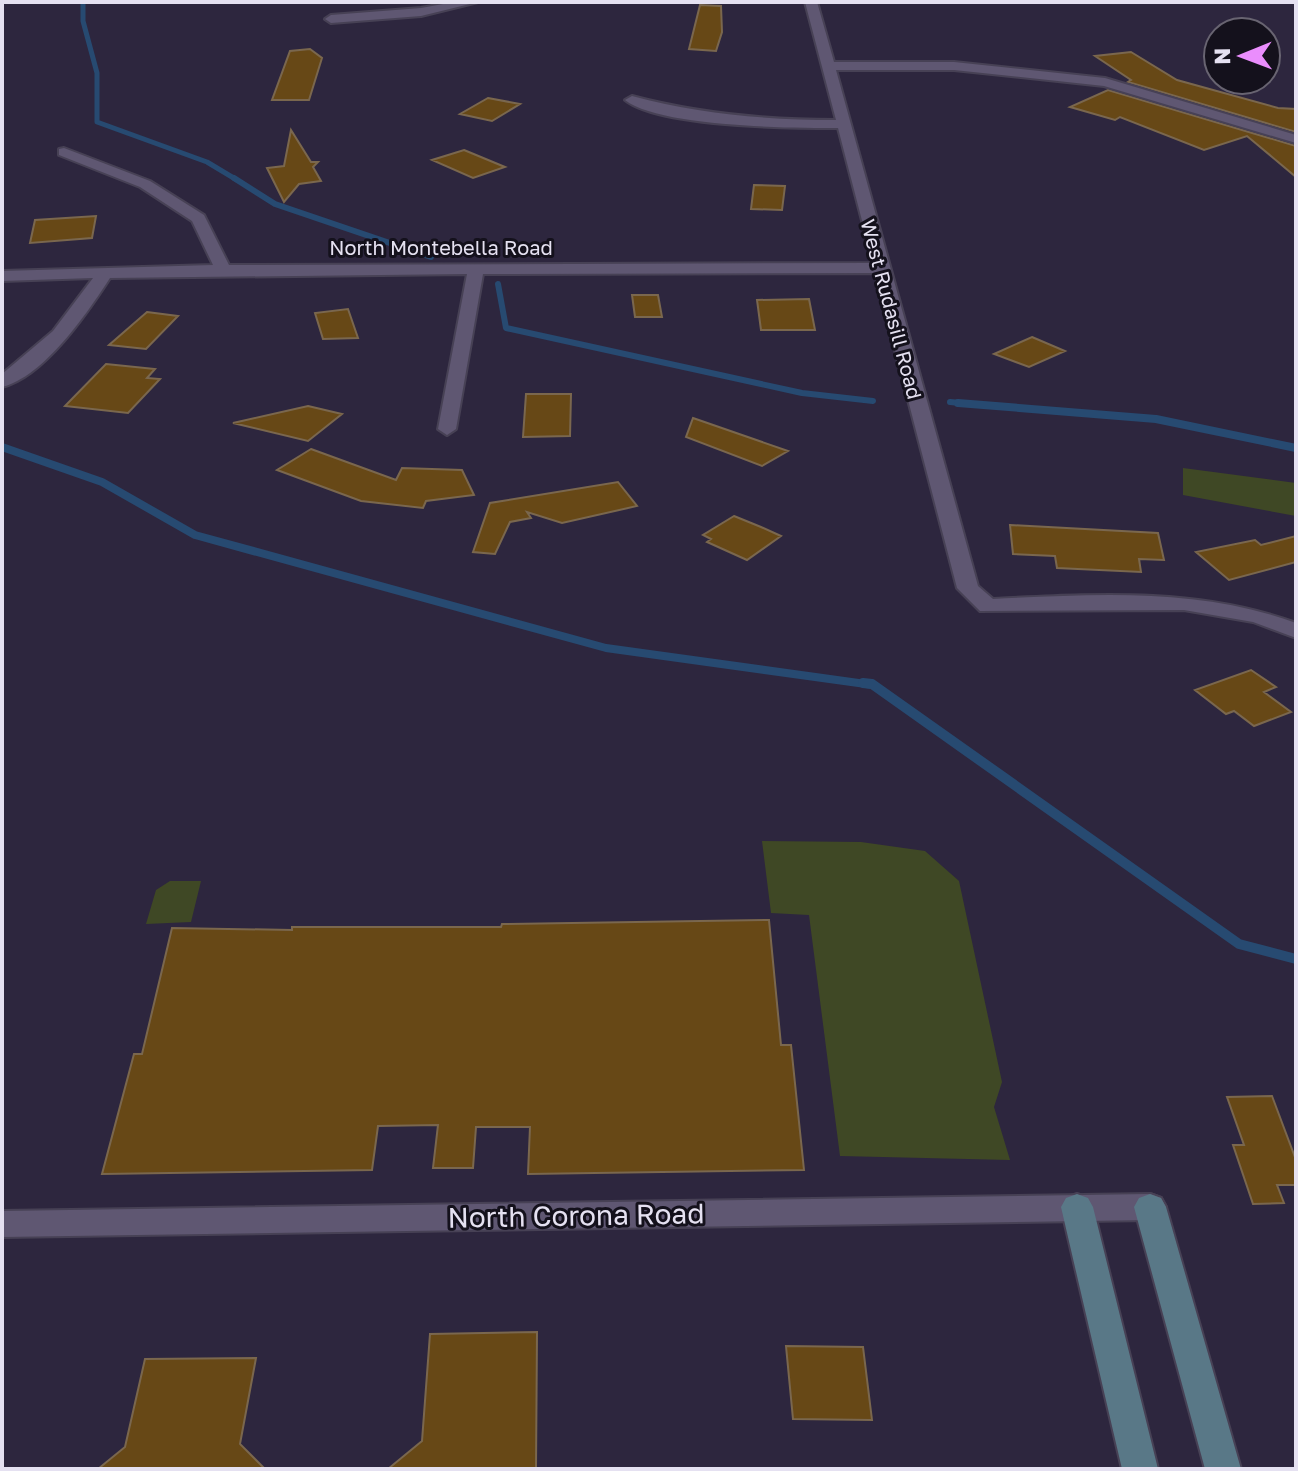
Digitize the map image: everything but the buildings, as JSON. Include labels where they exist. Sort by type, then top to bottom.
[{"type":"street","points":[[331,19],[399,15],[472,2]]},
{"type":"street","name":"West Rudasill Road","points":[[811,2],[968,588],[988,606],[1152,600],[1268,618],[1296,631]]},
{"type":"street","points":[[827,66],[954,66],[1105,82],[1296,139]]},
{"type":"street","points":[[632,100],[677,115],[760,124],[842,124]]},
{"type":"street","points":[[64,152],[145,184],[199,218],[223,270]]},
{"type":"street","name":"North Montebella Road","points":[[2,276],[223,270],[881,268]]},
{"type":"street","points":[[447,429],[476,269]]},
{"type":"street","points":[[2,382],[27,367],[73,323],[104,275]]},
{"type":"street","points":[[1077,1207],[1140,1469]]},
{"type":"street","name":"North Corona Road","points":[[2,1224],[1150,1207],[1223,1469]]},
{"type":"green space","points":[[1183,468],[1296,483],[1296,516],[1183,495]]},
{"type":"green space","points":[[762,841],[861,842],[925,851],[959,881],[1002,1082],[994,1107],[1010,1160],[840,1156],[809,915],[771,913]]},
{"type":"green space","points":[[170,881],[201,881],[191,922],[146,924],[156,890]]},
{"type":"waterway","points":[[83,2],[83,21],[97,73],[97,122],[207,162],[237,180]]},
{"type":"waterway","points":[[234,178],[275,204],[431,257]]},
{"type":"waterway","points":[[498,284],[506,328],[802,393],[873,401]]},
{"type":"waterway","points":[[950,402],[977,405]]},
{"type":"waterway","points":[[958,403],[977,405]]},
{"type":"waterway","points":[[977,405],[1156,419],[1296,448]]},
{"type":"waterway","points":[[977,405],[982,405]]},
{"type":"waterway","points":[[2,447],[102,482],[195,535],[606,648],[873,685]]},
{"type":"waterway","points":[[863,683],[872,684],[1239,944],[1296,959]]}]
